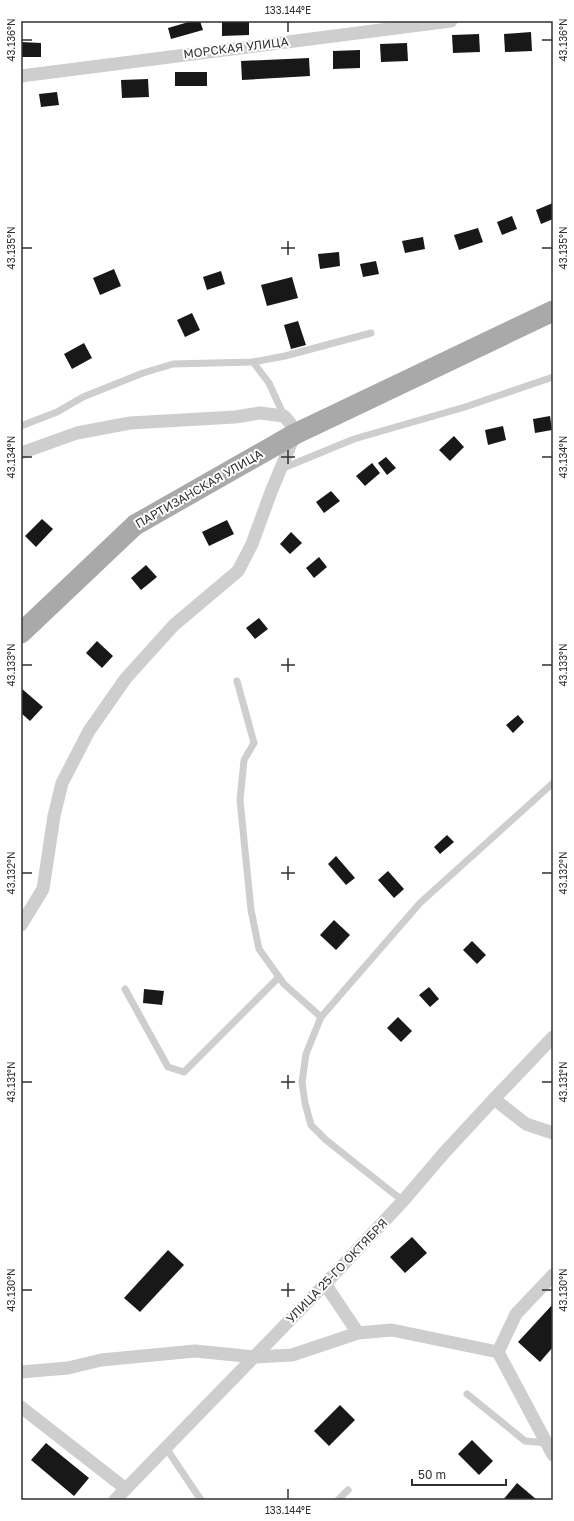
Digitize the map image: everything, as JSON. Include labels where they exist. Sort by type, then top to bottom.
[{"type":"main road","name":"ПАРТИЗАНСКАЯ УЛИЦА","points":[[21,633],[135,525],[295,434],[553,311]]},
{"type":"street","name":"МОРСКАЯ УЛИЦА","points":[[21,76],[451,21]]},
{"type":"street","points":[[21,453],[78,433],[130,423],[235,417],[260,413],[284,416],[290,423],[295,434]]},
{"type":"street","name":"ПАРТИЗАНСКАЯ УЛИЦА","points":[[21,925],[43,889],[54,816],[62,784],[89,731],[126,678],[174,625],[238,571],[252,544],[279,469],[295,434]]},
{"type":"street","name":"УЛИЦА 25-ГО ОКТЯБРЯ","points":[[115,1500],[326,1284],[404,1201],[444,1153],[553,1038]]},
{"type":"street","points":[[494,1099],[526,1124],[553,1133]]},
{"type":"street","points":[[498,1352],[516,1314],[553,1275]]},
{"type":"street","points":[[326,1284],[358,1333]]},
{"type":"street","points":[[21,1372],[68,1368],[101,1360],[194,1351],[254,1357],[292,1355],[358,1333],[392,1330],[498,1352],[553,1455]]},
{"type":"street","points":[[21,1407],[126,1489]]},
{"type":"street","points":[[547,1443],[553,1430]]},
{"type":"lane","points":[[21,426],[57,412],[83,397],[143,373],[173,364],[253,362],[286,356],[371,333]]},
{"type":"lane","points":[[253,362],[269,383],[284,416]]},
{"type":"lane","points":[[279,469],[354,439],[465,407],[553,377]]},
{"type":"lane","points":[[236,681],[254,743],[244,760],[240,800],[251,910],[259,949],[284,984],[321,1017]]},
{"type":"lane","points":[[404,1201],[326,1140],[311,1125],[305,1103],[302,1082],[306,1054],[321,1017],[420,903],[553,783]]},
{"type":"lane","points":[[125,988],[168,1067],[184,1072],[279,977]]},
{"type":"lane","points":[[467,1394],[525,1440],[547,1443]]},
{"type":"lane","points":[[166,1448],[201,1500]]},
{"type":"lane","points":[[338,1500],[348,1490]]},
{"type":"building","points":[[192,21],[200,21],[203,30],[171,39],[168,28]]},
{"type":"building","points":[[222,21],[249,21],[249,35],[222,36]]},
{"type":"building","points":[[531,32],[532,51],[505,52],[504,34]]},
{"type":"building","points":[[479,34],[480,52],[453,53],[452,35]]},
{"type":"building","points":[[21,42],[41,43],[41,57],[21,57]]},
{"type":"building","points":[[407,43],[408,61],[381,62],[380,44]]},
{"type":"building","points":[[360,50],[360,68],[333,69],[333,51]]},
{"type":"building","points":[[309,58],[310,76],[242,80],[241,61]]},
{"type":"building","points":[[175,72],[207,72],[207,86],[175,86]]},
{"type":"building","points":[[148,79],[149,97],[122,98],[121,80]]},
{"type":"building","points":[[57,92],[59,105],[41,107],[39,94]]},
{"type":"building","points":[[553,203],[553,219],[541,224],[536,210]]},
{"type":"building","points":[[512,216],[517,229],[502,235],[497,222]]},
{"type":"building","points":[[478,228],[483,242],[459,250],[454,235]]},
{"type":"building","points":[[423,237],[425,249],[405,253],[402,241]]},
{"type":"building","points":[[339,252],[340,266],[320,269],[318,254]]},
{"type":"building","points":[[376,261],[379,274],[363,277],[360,264]]},
{"type":"building","points":[[114,269],[121,286],[100,295],[93,278]]},
{"type":"building","points":[[221,271],[225,284],[207,290],[203,277]]},
{"type":"building","points":[[292,277],[298,298],[267,306],[261,285]]},
{"type":"building","points":[[192,313],[200,330],[185,337],[177,320]]},
{"type":"building","points":[[298,321],[306,345],[291,349],[284,325]]},
{"type":"building","points":[[84,343],[92,358],[72,369],[64,354]]},
{"type":"building","points":[[550,416],[552,430],[535,433],[533,419]]},
{"type":"building","points":[[503,426],[506,440],[488,445],[485,430]]},
{"type":"building","points":[[454,436],[464,447],[450,461],[439,450]]},
{"type":"building","points":[[386,457],[396,468],[387,475],[378,463]]},
{"type":"building","points":[[372,463],[380,473],[365,486],[356,476]]},
{"type":"building","points":[[331,491],[340,501],[324,513],[316,502]]},
{"type":"building","points":[[42,519],[53,529],[36,547],[25,536]]},
{"type":"building","points":[[227,520],[234,534],[209,546],[202,532]]},
{"type":"building","points":[[291,532],[302,543],[290,554],[280,544]]},
{"type":"building","points":[[319,557],[327,567],[314,578],[306,568]]},
{"type":"building","points":[[146,565],[157,577],[141,590],[131,578]]},
{"type":"building","points":[[259,618],[268,629],[255,639],[246,628]]},
{"type":"building","points":[[97,641],[113,656],[102,668],[86,653]]},
{"type":"building","points":[[21,688],[43,707],[30,721],[21,713]]},
{"type":"building","points":[[518,715],[524,722],[513,733],[506,725]]},
{"type":"building","points":[[447,835],[454,842],[440,854],[434,847]]},
{"type":"building","points":[[336,856],[355,878],[346,885],[328,864]]},
{"type":"building","points":[[388,871],[404,889],[394,898],[378,880]]},
{"type":"building","points":[[334,920],[350,935],[336,950],[320,935]]},
{"type":"building","points":[[472,941],[486,955],[477,964],[463,950]]},
{"type":"building","points":[[429,987],[439,999],[430,1007],[419,995]]},
{"type":"building","points":[[144,989],[164,991],[162,1005],[143,1003]]},
{"type":"building","points":[[398,1017],[412,1031],[401,1042],[387,1028]]},
{"type":"building","points":[[412,1237],[427,1253],[405,1273],[390,1257]]},
{"type":"building","points":[[168,1250],[184,1265],[140,1312],[124,1298]]},
{"type":"building","points":[[553,1304],[553,1347],[540,1362],[518,1342]]},
{"type":"building","points":[[340,1405],[355,1420],[329,1446],[314,1431]]},
{"type":"building","points":[[472,1440],[493,1461],[479,1475],[458,1454]]},
{"type":"building","points":[[46,1443],[89,1478],[74,1496],[31,1460]]},
{"type":"building","points":[[517,1483],[537,1500],[503,1500]]}]
